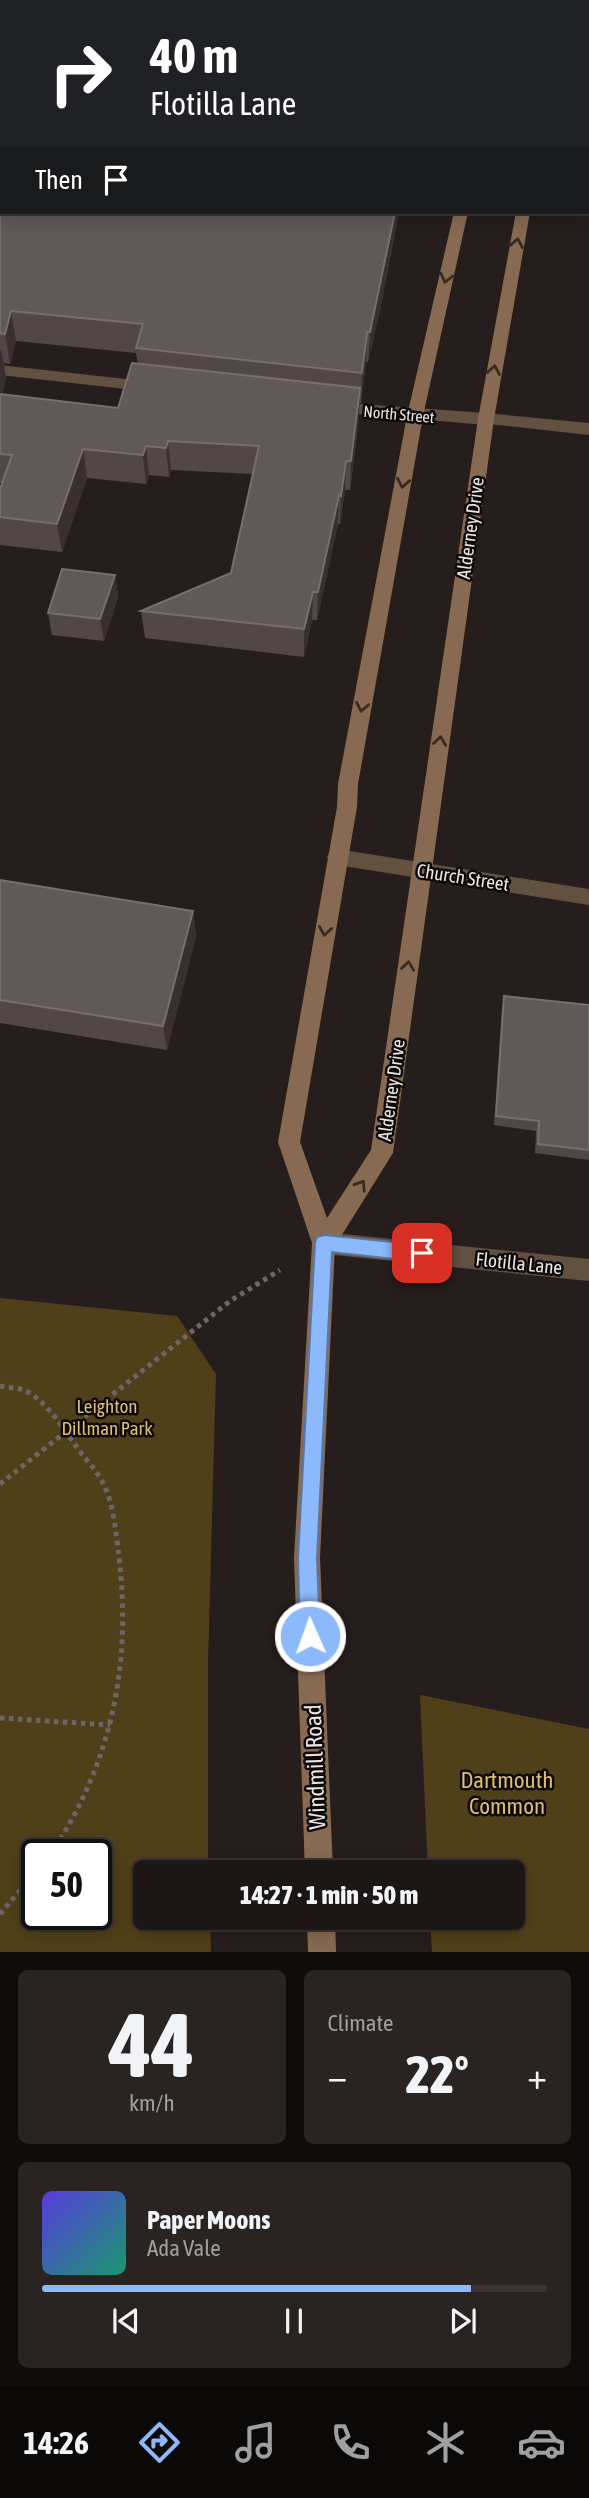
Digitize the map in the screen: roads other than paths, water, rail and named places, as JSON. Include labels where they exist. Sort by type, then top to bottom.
[{"type":"main road","points":[[324,1243],[289,1142],[348,784],[415,416],[461,214]]},
{"type":"main road","name":"Alderney Drive","points":[[324,1243],[382,1153],[485,419],[523,214]]},
{"type":"main road","name":"Windmill Road","points":[[319,1860],[307,1558],[324,1243]]},
{"type":"main road","points":[[321,1930],[322,1952]]},
{"type":"street","points":[[0,370],[163,388]]},
{"type":"street","name":"North Street","points":[[312,405],[589,429]]},
{"type":"street","name":"Church Street","points":[[337,858],[589,897]]},
{"type":"street","name":"Flotilla Lane","points":[[324,1243],[589,1270]]},
{"type":"park label","name":"Leighton Dillman Park","points":[[107,1417]]},
{"type":"park label","name":"Dartmouth Common","points":[[507,1793]]}]
